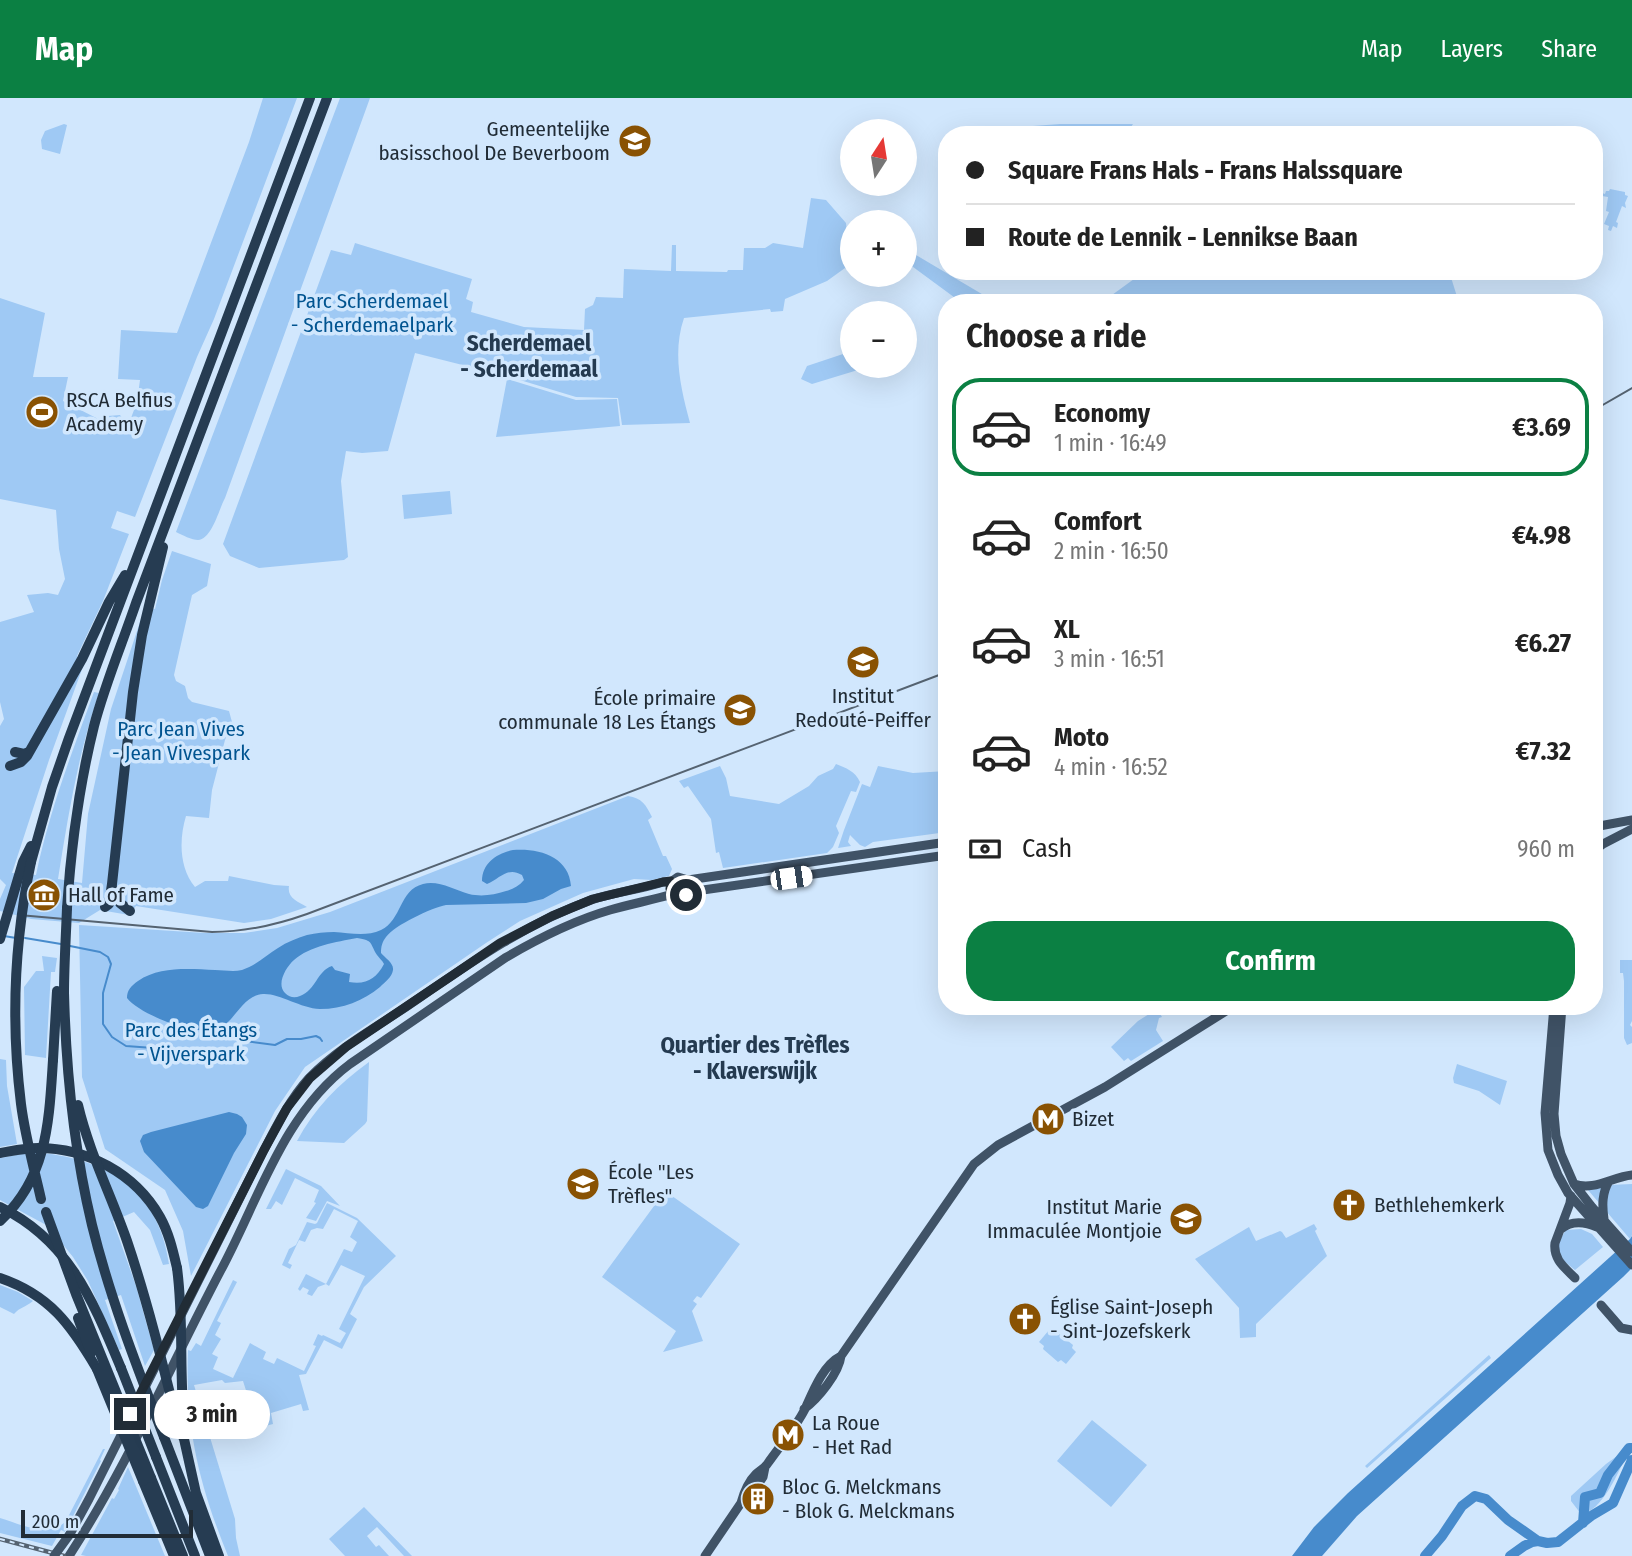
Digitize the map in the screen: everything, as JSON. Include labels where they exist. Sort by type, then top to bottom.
[{"type":"highway","points":[[0,939],[69,738],[310,98]]},
{"type":"highway","points":[[210,1556],[120,1320],[92,1225],[70,1085],[64,991],[70,865],[81,786],[95,723],[121,644],[327,98]]},
{"type":"highway","points":[[105,907],[109,904],[112,884],[132,692],[167,524]]},
{"type":"highway","points":[[10,766],[25,760],[142,545]]},
{"type":"highway","points":[[15,752],[29,752]]},
{"type":"highway","points":[[27,862],[17,952],[15,1044],[22,1107],[41,1199],[174,1556]]},
{"type":"highway","points":[[112,884],[120,903],[130,911]]},
{"type":"highway","points":[[0,1221],[29,1185],[38,1167],[45,1139],[67,908]]},
{"type":"highway","points":[[70,1085],[146,1299],[181,1421],[196,1493],[219,1556]]},
{"type":"highway","points":[[0,1153],[36,1148],[89,1156],[117,1171],[142,1192],[156,1211],[167,1233],[177,1268],[180,1294],[181,1421]]},
{"type":"highway","points":[[41,1199],[41,1213],[97,1369],[183,1556]]},
{"type":"highway","points":[[0,1207],[42,1234],[70,1264],[94,1304],[195,1556]]},
{"type":"highway","points":[[0,1278],[47,1302],[64,1319],[97,1369]]},
{"type":"main road","points":[[1603,825],[1632,820]]},
{"type":"main road","points":[[1603,844],[1632,830]]},
{"type":"main road","points":[[54,1556],[70,1534],[285,1111],[310,1078],[346,1047],[500,943],[593,899],[671,881],[678,877],[688,880],[938,843]]},
{"type":"main road","points":[[69,1556],[114,1480],[280,1149],[312,1098],[349,1064],[505,958],[545,935],[598,914],[673,894],[682,897],[689,892],[938,856]]},
{"type":"main road","points":[[688,880],[691,887],[689,892]]},
{"type":"main road","points":[[671,881],[670,889],[673,894]]},
{"type":"main road","points":[[705,1556],[741,1503],[746,1488],[765,1467],[804,1409],[824,1388],[840,1363],[841,1356],[974,1164],[998,1145],[1108,1085],[1220,1015]]},
{"type":"main road","points":[[1553,1015],[1545,1109],[1546,1139],[1551,1162],[1571,1196],[1632,1252]]},
{"type":"main road","points":[[1561,1015],[1554,1116],[1561,1154],[1574,1184],[1602,1227],[1632,1265]]},
{"type":"main road","points":[[1574,1184],[1588,1186],[1632,1175]]},
{"type":"main road","points":[[248,1181],[261,1188]]},
{"type":"main road","points":[[1602,1227],[1602,1199],[1609,1181]]},
{"type":"main road","points":[[243,1191],[256,1198]]},
{"type":"main road","points":[[1571,1196],[1555,1243],[1555,1255],[1575,1278]]},
{"type":"main road","points":[[1560,1230],[1570,1223],[1588,1223],[1602,1227]]},
{"type":"main road","points":[[1601,1305],[1621,1328],[1632,1330]]},
{"type":"green space","name":"Parc Jean Vives - Jean Vivespark","points":[[263,98],[297,98],[214,319],[135,517],[117,511],[111,528],[129,534],[103,601],[77,656],[85,661],[12,873],[36,875],[54,805],[94,692],[99,693],[79,762],[58,879],[82,883],[88,814],[111,709],[145,607],[155,609],[172,551],[211,564],[207,586],[192,595],[174,675],[176,681],[185,686],[192,702],[229,711],[232,722],[212,790],[209,818],[186,816],[182,853],[186,871],[195,887],[205,881],[228,881],[229,876],[289,886],[291,896],[307,907],[271,919],[244,923],[136,906],[129,915],[100,910],[79,923],[31,919],[0,911],[0,899],[6,885],[0,879],[0,726],[4,719],[0,702],[0,622],[34,612],[27,595],[58,595],[65,579],[56,510],[0,499],[0,298],[45,313],[33,377],[68,377],[63,401],[106,423],[108,416],[131,418],[137,402],[140,380],[118,379],[121,330],[177,333]]},
{"type":"green space","points":[[340,98],[370,98],[225,498],[207,535],[198,540],[190,538],[176,532]]},
{"type":"green space","points":[[1060,124],[1133,124],[1132,126],[1034,126]]},
{"type":"green space","points":[[67,125],[60,154],[42,149],[41,140],[45,131]]},
{"type":"green space","points":[[1625,192],[1628,196],[1626,208],[1622,206],[1616,222],[1617,228],[1613,226],[1611,231],[1608,230],[1609,226],[1604,224],[1609,212],[1606,211],[1608,197],[1603,196],[1603,193]]},
{"type":"green space","name":"Parc Scherdemael - Scherdemaelpark","points":[[811,198],[826,200],[840,216],[840,272],[827,281],[785,299],[783,311],[771,312],[770,309],[684,318],[678,358],[690,423],[622,425],[618,398],[576,397],[415,353],[388,451],[346,451],[341,481],[348,557],[344,560],[259,568],[230,556],[223,544],[331,250],[351,255],[355,243],[472,279],[466,299],[473,302],[471,312],[524,327],[584,330],[585,309],[593,305],[596,297],[623,298],[624,269],[671,271],[672,245],[676,245],[676,271],[743,270],[744,248],[765,248],[773,243],[803,248]]},
{"type":"green space","points":[[917,256],[938,268],[938,280],[958,280],[982,294],[950,294],[917,270]]},
{"type":"green space","points":[[1133,280],[1452,280],[1456,294],[1113,294]]},
{"type":"green space","points":[[840,355],[840,375],[812,384],[801,379],[807,366]]},
{"type":"green space","points":[[507,379],[576,400],[617,399],[620,426],[496,437]]},
{"type":"green space","points":[[450,491],[452,514],[404,519],[402,495]]},
{"type":"green space","points":[[836,764],[853,773],[860,782],[856,792],[851,791],[836,826],[839,833],[827,853],[723,868],[719,852],[716,853],[711,819],[688,786],[684,788],[679,781],[720,766],[730,796],[779,804],[809,786]]},
{"type":"green space","points":[[878,766],[913,773],[938,772],[938,833],[873,842],[865,847],[850,835],[848,842],[851,846],[838,848],[862,784],[870,787]]},
{"type":"green space","name":"Parc des Étangs - Vijverspark","points":[[628,796],[640,800],[650,813],[652,817],[648,820],[663,856],[666,856],[672,869],[669,876],[652,880],[634,879],[583,893],[520,921],[305,1067],[275,1111],[191,1276],[183,1231],[165,1190],[105,1149],[82,1077],[79,925],[205,933],[244,933],[277,928],[330,912]]},
{"type":"green space","points":[[42,956],[57,958],[55,972],[51,972],[46,1058],[25,1055],[24,987],[36,971],[44,971]]},
{"type":"green space","points":[[1620,960],[1632,960],[1632,1043],[1627,1045],[1624,1038],[1624,981],[1623,973],[1620,973]]},
{"type":"green space","points":[[1148,1015],[1161,1015],[1156,1030],[1163,1041],[1131,1061],[1128,1058],[1124,1061],[1111,1047]]},
{"type":"green space","points":[[0,1059],[6,1060],[7,1086],[17,1144],[0,1147]]},
{"type":"green space","points":[[369,1062],[365,1124],[344,1143],[297,1141],[328,1098]]},
{"type":"green space","points":[[1457,1064],[1507,1081],[1500,1105],[1479,1091],[1454,1083]]},
{"type":"green space","points":[[33,1152],[83,1161],[105,1170],[124,1181],[140,1196],[153,1215],[163,1237],[169,1264],[163,1265],[150,1230],[134,1212],[113,1221],[136,1286],[154,1350],[145,1366],[121,1295],[105,1300],[122,1349],[119,1350],[88,1281],[73,1257],[48,1226],[0,1200],[0,1158]]},
{"type":"green space","points":[[286,1169],[321,1186],[340,1206],[327,1201],[316,1221],[306,1218],[316,1203],[314,1202],[319,1190],[295,1178],[282,1205],[276,1201],[271,1209],[266,1209]]},
{"type":"green space","points":[[1632,1184],[1632,1235],[1630,1239],[1586,1186]]},
{"type":"green space","points":[[665,1191],[740,1244],[701,1298],[697,1296],[693,1301],[697,1304],[692,1311],[703,1341],[663,1352],[676,1331],[602,1277]]},
{"type":"green space","points":[[327,1203],[357,1218],[396,1256],[364,1287],[350,1314],[357,1319],[342,1349],[324,1340],[306,1374],[299,1375],[309,1410],[303,1411],[301,1404],[271,1413],[273,1424],[258,1428],[243,1381],[225,1383],[222,1380],[194,1385],[235,1519],[240,1556],[228,1556],[209,1505],[196,1455],[189,1405],[188,1350],[191,1351],[196,1343],[201,1346],[233,1280],[237,1282],[217,1321],[221,1323],[215,1335],[221,1339],[212,1354],[218,1357],[213,1369],[233,1378],[250,1343],[266,1352],[263,1359],[274,1364],[277,1358],[304,1371],[316,1346],[313,1345],[318,1334],[340,1343],[346,1333],[339,1329],[365,1276],[341,1265],[329,1286],[326,1284],[344,1249],[352,1252],[357,1242],[350,1237],[358,1221],[334,1209],[323,1229],[311,1230],[305,1242],[299,1240],[288,1263],[292,1265],[290,1269],[282,1265],[307,1222],[317,1223]]},
{"type":"green space","points":[[1314,1224],[1327,1256],[1256,1324],[1256,1337],[1240,1338],[1239,1308],[1195,1259],[1249,1227],[1256,1241],[1280,1231],[1286,1238]]},
{"type":"green space","points":[[1581,1229],[1592,1234],[1603,1247],[1575,1270],[1564,1261],[1558,1248],[1566,1230]]},
{"type":"green space","points":[[306,1274],[326,1284],[318,1287],[312,1296],[307,1294],[309,1290],[303,1287],[300,1291],[298,1289]]},
{"type":"green space","points":[[0,1285],[33,1301],[14,1314],[0,1307]]},
{"type":"green space","points":[[1049,1330],[1054,1334],[1057,1332],[1073,1345],[1072,1348],[1076,1352],[1066,1364],[1061,1360],[1058,1362],[1039,1342]]},
{"type":"green space","points":[[1489,1355],[1491,1358],[1367,1468],[1365,1466]]},
{"type":"green space","points":[[1092,1420],[1147,1465],[1111,1507],[1057,1461]]},
{"type":"green space","points":[[103,1449],[101,1461],[65,1532],[61,1530],[52,1546],[0,1533],[0,1518],[43,1530],[59,1526],[66,1521]]},
{"type":"green space","points":[[1624,1451],[1627,1454],[1603,1499],[1589,1512],[1581,1514],[1571,1501],[1571,1496]]},
{"type":"green space","points":[[128,1467],[165,1556],[81,1555],[119,1490]]},
{"type":"green space","points":[[364,1507],[412,1556],[404,1556],[377,1527],[367,1536],[389,1556],[345,1556],[329,1539]]},
{"type":"shaded area","points":[[507,851],[533,851],[551,856],[565,868],[571,886],[543,899],[526,903],[446,905],[397,927],[386,937],[381,953],[393,967],[390,977],[360,1000],[337,1008],[320,1009],[269,994],[256,995],[222,1027],[201,1030],[158,1018],[127,998],[133,985],[156,973],[185,969],[242,970],[285,944],[307,935],[331,932],[364,934],[381,930],[393,919],[409,892],[423,884],[441,884],[478,895],[511,889],[524,880],[522,875],[512,872],[487,884],[482,881],[488,864]],"holes":[[[357,938],[370,943],[384,964],[370,980],[361,983],[349,982],[350,974],[335,970],[332,966],[300,996],[291,997],[282,989],[285,971],[300,955],[315,948]]]},
{"type":"shaded area","points":[[229,1112],[242,1117],[247,1125],[246,1134],[208,1206],[203,1209],[196,1207],[144,1152],[140,1141],[143,1135],[151,1132]]},
{"type":"shaded area","points":[[1632,1236],[1632,1268],[1623,1277],[1357,1516],[1322,1556],[1292,1556],[1314,1527],[1348,1493]]},
{"type":"waterway","points":[[4,936],[16,938]]},
{"type":"waterway","points":[[25,938],[61,944]]},
{"type":"waterway","points":[[70,946],[100,952],[108,957],[111,964],[103,993],[103,1024],[112,1037],[126,1046],[167,1049],[198,1062],[210,1062],[245,1041],[275,1045],[287,1039],[316,1036],[322,1041]]},
{"type":"waterway","points":[[1583,1523],[1585,1497],[1600,1493],[1608,1475],[1629,1448],[1632,1448]]},
{"type":"waterway","points":[[1510,1556],[1532,1542],[1558,1542],[1591,1516],[1613,1503],[1632,1460]]},
{"type":"waterway","points":[[1425,1556],[1462,1506],[1475,1496],[1486,1499],[1508,1520],[1538,1541]]},
{"type":"tram line","points":[[1603,405],[1632,388]]},
{"type":"tram line","points":[[19,915],[212,932],[272,925],[938,675]]},
{"type":"railway","points":[[0,1539],[64,1556]]},
{"type":"place","name":"Gemeentelijke basisschool De Beverboom","points":[[635,141]]},
{"type":"place","name":"RSCA Belfius Academy","points":[[42,412]]},
{"type":"place","name":"Institut Redouté-Peiffer","points":[[863,662]]},
{"type":"place","name":"École primaire communale 18 Les Étangs","points":[[740,710]]},
{"type":"place","name":"Hall of Fame","points":[[44,895]]},
{"type":"place","name":"Bizet","points":[[1048,1119]]},
{"type":"place","name":"École \"Les Trèfles\"","points":[[583,1184]]},
{"type":"place","name":"Bethlehemkerk","points":[[1349,1205]]},
{"type":"place","name":"Institut Marie Immaculée Montjoie","points":[[1186,1219]]},
{"type":"place","name":"Église Saint-Joseph - Sint-Jozefskerk","points":[[1025,1319]]},
{"type":"place","name":"La Roue - Het Rad","points":[[788,1435]]},
{"type":"place","name":"Bloc G. Melckmans - Blok G. Melckmans","points":[[758,1499]]},
{"type":"district","name":"Scherdemael - Scherdemaal","points":[[529,356]]},
{"type":"district","name":"Quartier des Trèfles - Klaverswijk","points":[[755,1058]]},
{"type":"route","points":[[130,1414],[264,1150],[287,1108],[310,1078],[346,1047],[500,943],[552,916],[593,899],[663,882],[671,881],[670,889],[676,896],[686,895]]}]
